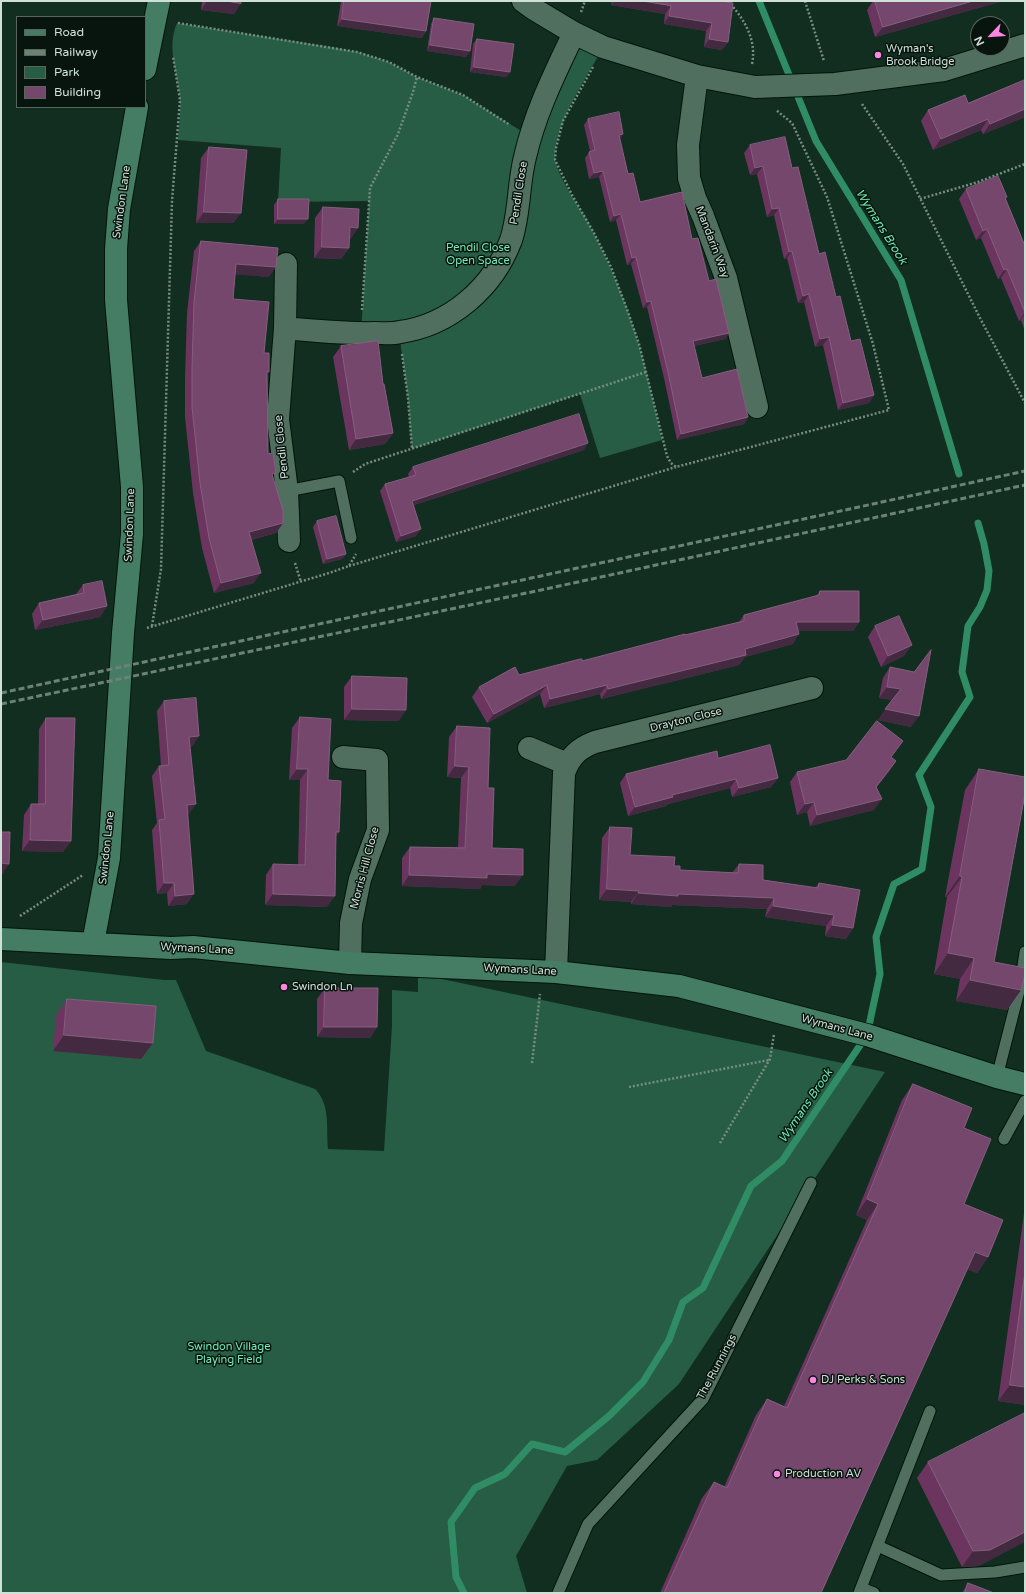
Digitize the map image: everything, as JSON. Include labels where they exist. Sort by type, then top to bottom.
[{"type":"street","points":[[146,64],[158,1]]},
{"type":"street","points":[[523,1],[574,33],[603,47],[697,76],[841,83],[944,70],[1025,45]]},
{"type":"street","name":"Pendil Close","points":[[285,328],[346,334],[399,333],[434,322],[451,313],[475,294],[492,275],[503,258],[511,240],[516,221],[524,157],[542,102],[574,33]]},
{"type":"street","name":"Mandarin Way","points":[[697,76],[688,145],[689,178],[694,198],[703,216],[726,278],[758,407]]},
{"type":"street","name":"Swindon Lane","points":[[93,943],[109,858],[123,633],[132,534],[132,487],[116,300],[116,249],[119,209],[137,108]]},
{"type":"street","name":"Pendil Close","points":[[286,264],[285,328],[278,419],[287,491],[288,541]]},
{"type":"street","name":"Drayton Close","points":[[549,971],[563,781],[564,772],[572,756],[579,749],[595,742],[812,688]]},
{"type":"street","points":[[529,748],[567,764]]},
{"type":"street","name":"Morris Hill Close","points":[[343,757],[377,760],[378,830],[360,879],[351,923],[350,963]]},
{"type":"street","name":"Wymans Lane","points":[[1,939],[171,948],[193,947],[350,963],[549,971],[678,986],[867,1035],[997,1077],[1025,1084]]},
{"type":"lane","points":[[287,491],[339,481],[351,538]]},
{"type":"lane","points":[[997,1077],[1020,987],[1025,952]]},
{"type":"lane","points":[[1004,1139],[1025,1101]]},
{"type":"lane","name":"The Runnings","points":[[558,1593],[588,1524],[703,1399],[811,1183]]},
{"type":"lane","points":[[874,1593],[860,1590],[930,1411]]},
{"type":"lane","points":[[878,1546],[941,1575],[995,1572],[1025,1567]]},
{"type":"path","points":[[728,1],[742,18],[748,29],[754,56],[753,78]]},
{"type":"path","points":[[805,1],[826,70],[841,83],[902,164],[1025,403]]},
{"type":"path","points":[[175,28],[177,23],[358,52],[389,62],[417,77],[463,95],[531,137]]},
{"type":"path","points":[[152,626],[161,569],[172,201],[180,100],[172,52]]},
{"type":"path","points":[[361,334],[370,188],[398,134],[417,77]]},
{"type":"path","points":[[920,199],[978,182],[1025,164]]},
{"type":"path","points":[[399,333],[408,398],[412,449]]},
{"type":"path","points":[[339,481],[365,464],[646,372]]},
{"type":"path","points":[[123,633],[152,626],[293,584],[676,467]]},
{"type":"path","points":[[350,566],[358,550],[351,538]]},
{"type":"path","points":[[14,920],[109,858]]},
{"type":"path","points":[[532,1063],[549,971]]},
{"type":"path","points":[[720,1143],[770,1059],[778,1012]]},
{"type":"path","points":[[629,1087],[770,1059]]},
{"type":"green space","name":"Pendil Close Open Space","points":[[177,23],[358,52],[389,62],[417,77],[463,95],[531,137],[574,33],[603,47],[573,100],[560,129],[556,143],[556,164],[563,181],[596,237],[623,298],[642,357],[662,440],[600,458],[580,394],[412,449],[408,398],[399,333],[361,334],[369,201],[278,202],[281,148],[178,140],[180,99],[173,51],[174,32]]},
{"type":"green space","name":"Swindon Village Playing Field","points":[[1,962],[164,980],[176,980],[206,1051],[315,1089],[324,1102],[326,1109],[328,1149],[384,1151],[392,1026],[392,990],[418,992],[418,974],[885,1072],[679,1384],[597,1460],[567,1466],[516,1556],[527,1593],[1,1593]]},
{"type":"building","points":[[226,1],[241,1],[241,3]]},
{"type":"building","points":[[344,1],[431,1],[426,31],[342,19]]},
{"type":"building","points":[[643,1],[721,1],[733,3],[728,42],[709,39],[712,23],[669,16],[671,6]]},
{"type":"building","points":[[875,1],[973,1],[883,27]]},
{"type":"building","points":[[434,18],[474,24],[470,51],[430,45]]},
{"type":"building","points":[[477,39],[514,44],[510,72],[474,67]]},
{"type":"building","points":[[1025,80],[1025,109],[990,124],[988,119],[941,139],[928,110],[965,95],[968,103]]},
{"type":"building","points":[[619,112],[623,134],[619,135],[628,174],[633,173],[640,202],[682,192],[692,239],[698,238],[709,281],[716,279],[729,333],[693,341],[702,378],[737,369],[748,417],[681,434],[651,301],[647,302],[636,257],[632,258],[621,214],[614,216],[603,171],[594,173],[589,152],[595,150],[588,119]]},
{"type":"building","points":[[785,137],[792,168],[798,167],[819,254],[825,252],[836,297],[840,296],[851,341],[860,339],[874,395],[843,403],[829,337],[820,339],[809,294],[803,296],[792,251],[789,252],[779,208],[772,209],[763,166],[755,168],[750,145]]},
{"type":"building","points":[[209,147],[247,150],[241,213],[204,212]]},
{"type":"building","points":[[998,176],[1007,197],[1005,198],[1025,246],[1025,312],[1007,269],[1004,270],[987,229],[983,231],[966,189]]},
{"type":"building","points":[[278,199],[309,199],[308,219],[278,219]]},
{"type":"building","points":[[323,207],[359,209],[358,228],[350,227],[349,248],[322,247]]},
{"type":"building","points":[[201,241],[278,248],[276,267],[236,264],[233,299],[269,302],[264,353],[269,353],[269,372],[267,372],[268,454],[273,453],[276,473],[272,474],[283,511],[283,523],[249,532],[261,573],[221,583],[209,538],[200,483],[192,407],[194,303]]},
{"type":"building","points":[[378,341],[383,384],[393,433],[356,439],[341,346]]},
{"type":"building","points":[[579,414],[588,443],[412,501],[421,529],[401,536],[385,484],[416,475],[413,467]]},
{"type":"building","points":[[336,516],[346,554],[327,559],[317,521]]},
{"type":"building","points":[[102,581],[107,606],[43,620],[39,603],[84,593],[83,585]]},
{"type":"building","points":[[820,591],[859,591],[859,622],[796,622],[799,634],[745,649],[746,655],[608,689],[607,685],[550,699],[547,685],[494,714],[479,687],[515,667],[519,675],[580,659],[582,659],[582,661],[685,634],[744,621],[744,615],[819,595]]},
{"type":"building","points":[[899,616],[912,645],[888,656],[875,626]]},
{"type":"building","points":[[931,650],[919,716],[885,709],[901,689],[887,687],[890,667],[914,672]]},
{"type":"building","points":[[352,676],[407,678],[406,710],[352,709]]},
{"type":"building","points":[[196,698],[199,736],[189,737],[196,804],[187,805],[194,894],[175,896],[174,883],[164,883],[159,820],[165,819],[159,766],[169,765],[164,701]]},
{"type":"building","points":[[300,717],[331,719],[328,780],[341,781],[339,832],[336,832],[335,896],[273,894],[273,864],[305,865],[308,769],[297,769]]},
{"type":"building","points":[[46,718],[75,718],[71,841],[30,840],[31,804],[45,804]]},
{"type":"building","points":[[877,721],[903,741],[891,757],[896,761],[876,787],[882,799],[817,815],[814,802],[805,804],[797,772],[846,760]]},
{"type":"building","points":[[457,726],[490,728],[488,788],[494,788],[492,848],[523,849],[523,875],[487,874],[487,878],[409,875],[410,847],[465,848],[469,767],[455,766]]},
{"type":"building","points":[[770,745],[778,778],[739,788],[736,779],[672,795],[673,797],[635,807],[626,774],[717,751],[718,758]]},
{"type":"building","points":[[979,769],[1025,777],[1025,794],[994,962],[1025,968],[1025,975],[1021,990],[970,980],[974,958],[948,953]]},
{"type":"building","points":[[610,827],[632,828],[630,855],[675,857],[674,866],[680,866],[680,870],[738,873],[739,864],[763,865],[763,880],[818,888],[819,883],[860,890],[853,928],[832,925],[834,915],[773,906],[774,898],[678,894],[678,896],[607,889]]},
{"type":"building","points":[[1,832],[10,832],[9,864],[1,863]]},
{"type":"building","points":[[325,988],[378,988],[377,1027],[324,1027]]},
{"type":"building","points":[[67,999],[156,1006],[153,1043],[64,1035]]},
{"type":"building","points":[[913,1084],[972,1108],[964,1128],[991,1139],[964,1204],[1003,1220],[988,1257],[975,1252],[821,1593],[664,1593],[714,1482],[727,1488],[767,1399],[787,1408],[878,1204],[867,1199]]},
{"type":"building","points":[[1025,1272],[1025,1387],[1010,1385]]},
{"type":"building","points":[[1025,1413],[1025,1532],[990,1550],[973,1551],[928,1462]]},
{"type":"building","points":[[968,1583],[994,1593],[965,1593]]},
{"type":"waterway","name":"Wymans Brook","points":[[759,1],[816,141],[901,280],[959,474]]},
{"type":"waterway","name":"Wymans Brook","points":[[464,1593],[456,1577],[451,1522],[475,1488],[505,1474],[532,1444],[565,1452],[609,1416],[643,1382],[669,1340],[683,1302],[703,1288],[751,1186],[782,1161],[867,1035],[880,974],[876,937],[894,884],[922,869],[931,807],[919,775],[970,697],[962,672],[968,626],[980,607],[987,590],[989,571],[978,523]]},
{"type":"railway","points":[[1,693],[1025,471]]},
{"type":"railway","points":[[1,704],[541,590],[1025,485]]},
{"type":"place","name":"Wyman's Brook Bridge","points":[[878,55]]},
{"type":"place","name":"Swindon Ln","points":[[284,987]]},
{"type":"place","name":"DJ Perks & Sons","points":[[813,1380]]},
{"type":"place","name":"Production AV","points":[[777,1474]]}]
